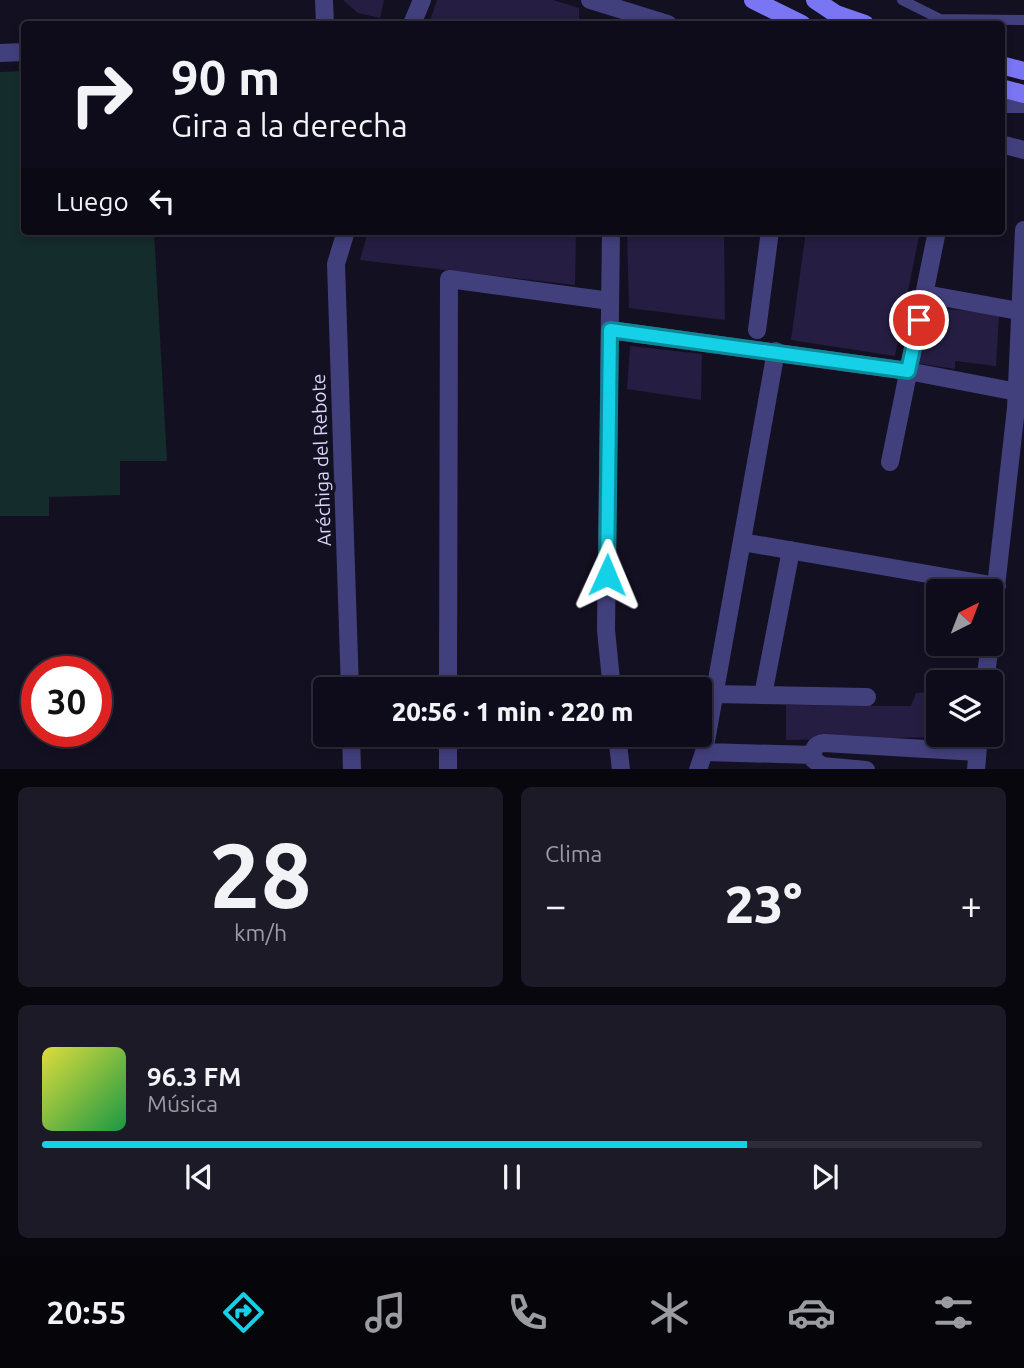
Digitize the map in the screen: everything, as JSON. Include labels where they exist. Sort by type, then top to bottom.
[{"type":"main road","points":[[753,0],[796,21]]},
{"type":"main road","points":[[815,0],[836,14],[856,21]]},
{"type":"main road","points":[[1005,66],[1024,71]]},
{"type":"main road","points":[[1005,89],[1024,94]]},
{"type":"street","points":[[324,0],[325,21]]},
{"type":"street","points":[[590,0],[614,16],[648,21]]},
{"type":"street","points":[[0,53],[21,52]]},
{"type":"street","points":[[1005,104],[1024,104]]},
{"type":"street","points":[[1005,145],[1024,150]]},
{"type":"street","points":[[998,579],[1019,403],[1024,230]]},
{"type":"street","name":"Aréchiga del Rebote","points":[[344,235],[336,264],[349,677]]},
{"type":"street","points":[[611,235],[606,630],[611,677]]},
{"type":"street","points":[[757,330],[769,235]]},
{"type":"street","points":[[890,462],[936,235]]},
{"type":"street","points":[[448,677],[449,279],[610,300]]},
{"type":"street","points":[[925,294],[1022,312]]},
{"type":"street","points":[[610,330],[908,371],[1019,403]]},
{"type":"street","points":[[776,351],[701,761],[813,755]]},
{"type":"street","points":[[742,542],[957,579]]},
{"type":"street","points":[[763,695],[792,550]]},
{"type":"street","points":[[714,694],[867,697]]},
{"type":"street","points":[[866,769],[822,766],[815,762],[814,748],[824,743],[977,752]]},
{"type":"street","points":[[351,747],[352,769]]},
{"type":"street","points":[[448,747],[448,769]]},
{"type":"street","points":[[618,747],[621,769]]},
{"type":"lane","points":[[902,0],[940,19],[1024,20]]},
{"type":"green space","points":[[21,71],[21,235],[154,235],[167,461],[120,461],[120,495],[49,497],[49,516],[0,516],[0,72]]},
{"type":"building","points":[[343,0],[384,0],[380,18],[358,13]]},
{"type":"building","points":[[437,0],[553,0],[579,8],[579,21],[430,21]]},
{"type":"building","points":[[367,235],[576,235],[575,285],[360,260]]},
{"type":"building","points":[[627,235],[724,235],[725,320],[629,308]]},
{"type":"building","points":[[805,235],[919,235],[895,356],[791,340]]},
{"type":"building","points":[[926,307],[999,314],[996,366],[955,361],[955,369],[917,363]]},
{"type":"building","points":[[630,346],[702,354],[701,400],[627,389]]},
{"type":"building","points":[[926,692],[926,737],[786,740],[786,705],[911,706],[916,693]]},
{"type":"route","points":[[607,575],[610,330],[908,371],[919,320]]}]
